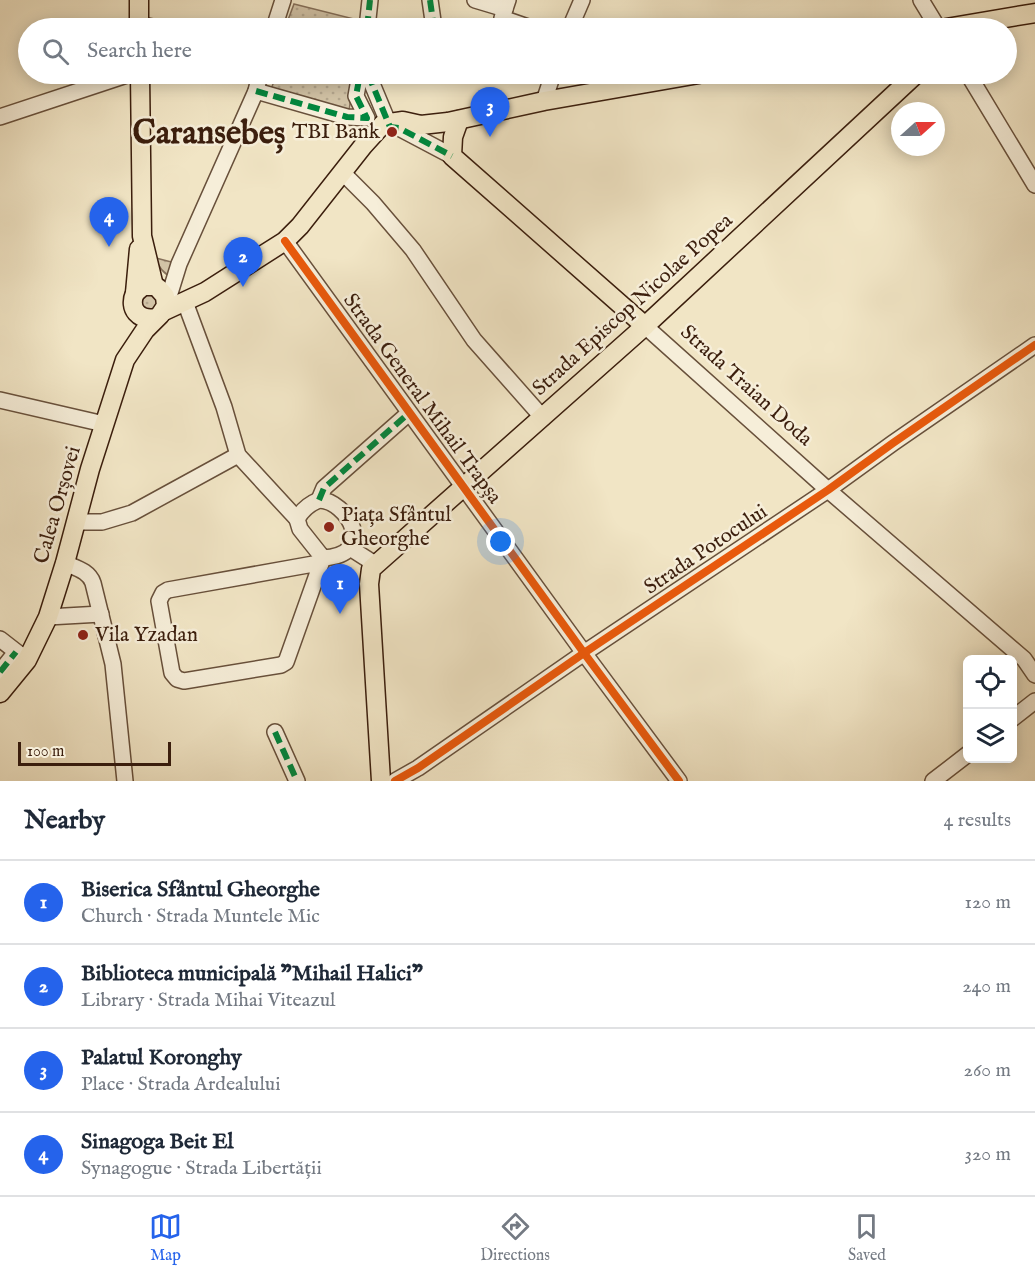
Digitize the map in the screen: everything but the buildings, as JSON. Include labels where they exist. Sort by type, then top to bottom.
[{"type":"main road","points":[[139,0],[139,18]]},
{"type":"main road","points":[[1005,18],[1035,13]]},
{"type":"main road","points":[[140,84],[141,236],[173,294]]},
{"type":"main road","points":[[173,294],[143,286],[134,301],[136,313],[145,319],[160,315],[166,301],[173,294],[237,273],[285,241],[300,226],[374,132],[383,124],[403,121],[421,124],[459,120],[544,101],[642,84]]},
{"type":"main road","name":"Strada Episcop Nicolae Popea","points":[[375,564],[645,326],[900,84]]},
{"type":"main road","points":[[453,156],[453,137],[459,120]]},
{"type":"main road","name":"Strada Traian Doda","points":[[453,156],[645,326]]},
{"type":"main road","name":"Calea Orșovei","points":[[0,693],[14,663],[48,617],[65,563],[104,424],[125,360],[141,236]]},
{"type":"main road","name":"Calea Orșovei","points":[[125,360],[160,315]]},
{"type":"main road","points":[[375,564],[371,568],[369,584],[381,781]]},
{"type":"street","points":[[277,18],[283,0]]},
{"type":"street","points":[[368,18],[370,0]]},
{"type":"street","points":[[430,0],[433,18]]},
{"type":"street","points":[[475,0],[505,9]]},
{"type":"street","points":[[574,18],[582,0]]},
{"type":"street","points":[[921,0],[932,18]]},
{"type":"street","points":[[0,117],[100,84]]},
{"type":"street","points":[[258,84],[179,264],[173,294],[224,407],[238,455],[297,519],[300,529],[321,560]]},
{"type":"street","points":[[256,91],[347,117],[367,118],[356,96],[358,84]]},
{"type":"street","points":[[372,84],[390,127],[399,128],[453,156]]},
{"type":"street","points":[[544,101],[550,84]]},
{"type":"street","points":[[974,84],[1035,185]]},
{"type":"street","points":[[342,172],[373,203],[413,250],[474,340],[543,417]]},
{"type":"street","name":"Strada General Mihail Trapșa","points":[[285,241],[679,781]]},
{"type":"street","name":"Strada Traian Doda","points":[[645,326],[828,490],[1024,659],[1035,675]]},
{"type":"street","name":"Strada Potocului","points":[[395,781],[418,768],[584,653],[828,490],[1035,345]]},
{"type":"street","points":[[0,400],[104,424]]},
{"type":"street","points":[[297,519],[307,507],[319,500],[324,488],[409,413]]},
{"type":"street","points":[[76,522],[102,522],[132,513],[238,455]]},
{"type":"street","points":[[319,500],[332,503],[340,510],[354,532],[355,540],[350,548],[339,556],[168,590],[163,593],[159,601],[172,673],[177,679],[184,681],[281,665],[286,662],[321,560]]},
{"type":"street","points":[[350,548],[375,564]]},
{"type":"street","points":[[65,563],[91,577],[113,664],[125,781]]},
{"type":"street","points":[[48,617],[101,614]]},
{"type":"street","points":[[0,639],[14,663]]},
{"type":"street","points":[[1017,715],[1035,701]]},
{"type":"street","points":[[275,732],[297,781]]},
{"type":"street","points":[[933,781],[963,758]]},
{"type":"shaded area","points":[[294,4],[350,18],[289,18]]},
{"type":"shaded area","points":[[273,84],[353,84],[349,111],[271,89]]},
{"type":"shaded area","points":[[156,258],[179,264],[174,279],[162,270]]},
{"type":"shaded area","points":[[148,293],[157,297],[157,307],[151,311],[142,307],[141,300]]},
{"type":"marked path","points":[[368,18],[370,0]]},
{"type":"marked path","points":[[430,0],[433,18]]},
{"type":"marked path","points":[[256,91],[347,117],[367,118],[356,96],[358,84]]},
{"type":"marked path","points":[[372,84],[390,127],[399,128],[452,156]]},
{"type":"marked path","points":[[319,500],[324,488],[409,413]]},
{"type":"marked path","points":[[0,672],[16,652]]},
{"type":"marked path","points":[[275,732],[297,781]]},
{"type":"cycle path","points":[[285,241],[679,781]]},
{"type":"cycle path","points":[[395,781],[418,768],[584,653],[828,490],[1035,345]]},
{"type":"place","name":"TBI Bank","points":[[392,132]]},
{"type":"place","name":"Palatul Koronghy","points":[[490,137]]},
{"type":"place","name":"Sinagoga Beit El","points":[[109,247]]},
{"type":"place","name":"Biblioteca municipală \"Mihail Halici\"","points":[[243,287]]},
{"type":"place","name":"Piața Sfântul Gheorghe","points":[[329,527]]},
{"type":"place","name":"Biserica Sfântul Gheorghe","points":[[340,614]]},
{"type":"place","name":"Vila Yzadan","points":[[83,635]]},
{"type":"district","name":"Caransebeș","points":[[209,134]]}]
